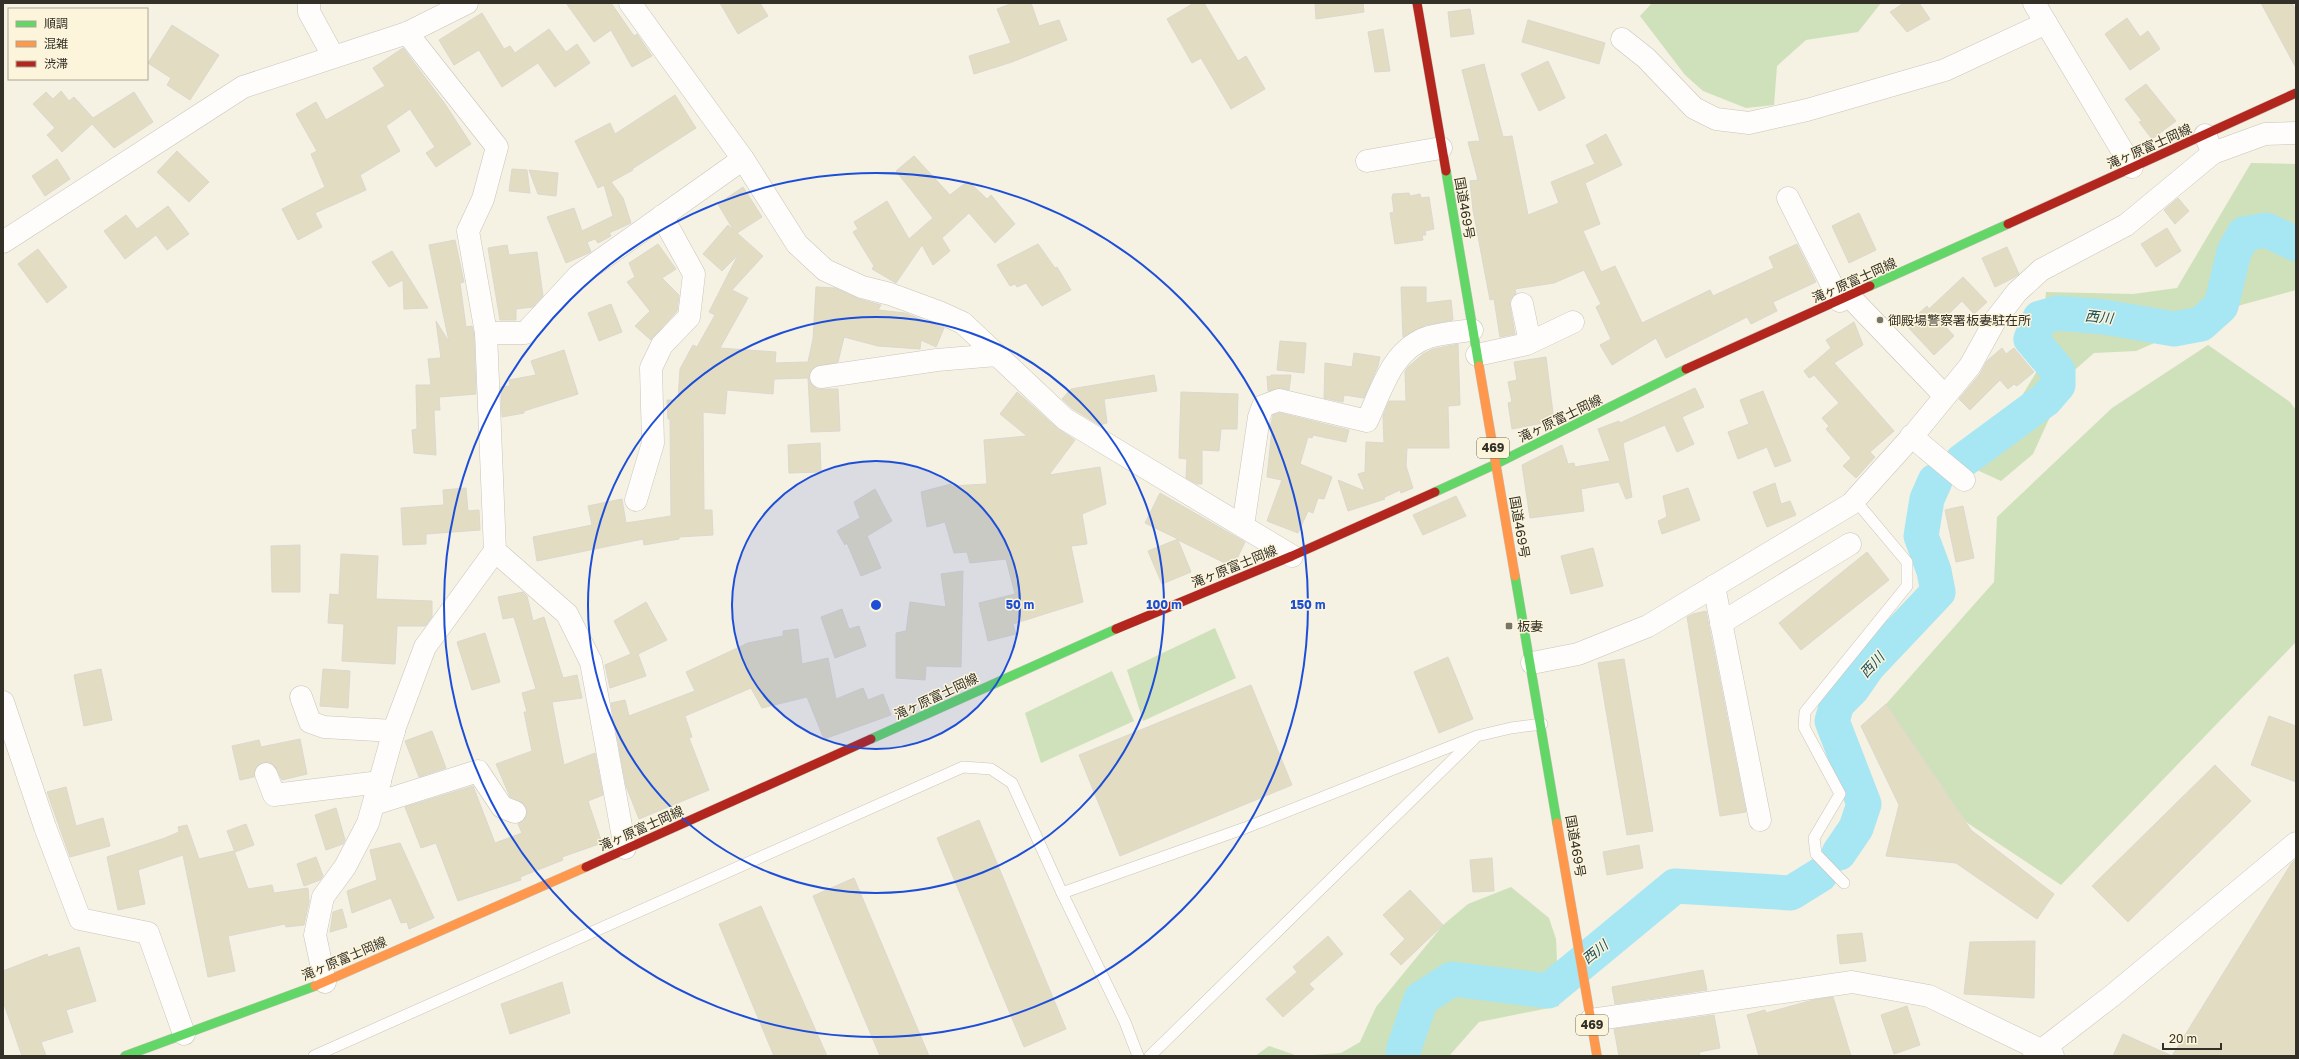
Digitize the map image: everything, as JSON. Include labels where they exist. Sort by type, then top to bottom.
[{"type":"main road","name":"国道469号","points":[[1417,3],[1472,330],[1532,664],[1588,994],[1597,1056]]},
{"type":"main road","name":"滝ヶ原富士岡線","points":[[126,1056],[325,982],[927,715],[1101,635],[1292,556],[1496,464],[1683,371],[1845,299],[2132,167],[2209,144],[2296,92]]},
{"type":"street","points":[[309,3],[309,12],[333,56]]},
{"type":"street","points":[[3,242],[243,87],[333,56],[407,33],[467,3]]},
{"type":"street","points":[[630,3],[744,159],[797,244],[825,270],[862,287],[890,294],[939,312],[963,323],[1065,419],[1292,556]]},
{"type":"street","points":[[2034,3],[2132,167]]},
{"type":"street","points":[[1622,39],[1646,58],[1694,108],[1716,119],[1749,123],[1807,110],[1945,70],[2046,23]]},
{"type":"street","points":[[325,982],[315,935],[323,897],[348,860],[368,823],[394,731],[425,647],[495,551],[486,334],[468,231],[483,199],[497,147],[407,33]]},
{"type":"street","points":[[1532,664],[1578,654],[1648,626],[1854,500],[1912,436],[1970,366],[1996,319],[2017,292],[2041,270],[2126,225],[2209,144],[2265,134],[2296,133]]},
{"type":"street","points":[[1367,160],[1441,148]]},
{"type":"street","points":[[486,334],[525,333],[578,276],[744,159]]},
{"type":"street","points":[[1788,198],[1845,299],[1945,396]]},
{"type":"street","points":[[636,500],[653,443],[651,368],[662,345],[689,317],[694,274],[662,216]]},
{"type":"street","points":[[1522,304],[1530,342]]},
{"type":"street","points":[[1477,355],[1530,342],[1573,322]]},
{"type":"street","points":[[1242,526],[1259,417],[1263,406],[1279,400],[1368,421],[1395,360],[1404,351],[1429,337],[1472,330]]},
{"type":"street","points":[[821,377],[937,360],[998,355]]},
{"type":"street","points":[[1912,436],[1964,480]]},
{"type":"street","points":[[1721,622],[1850,544]]},
{"type":"street","points":[[495,551],[567,614],[591,662],[625,848]]},
{"type":"street","points":[[1714,586],[1760,820]]},
{"type":"street","points":[[301,697],[310,722],[324,727],[394,731]]},
{"type":"street","points":[[3,702],[45,827],[80,919],[148,933],[184,1034]]},
{"type":"street","points":[[374,804],[478,771],[502,808],[515,812]]},
{"type":"street","points":[[266,774],[274,795],[380,782]]},
{"type":"street","points":[[1591,1020],[1852,982],[1929,996],[2043,1054],[2296,843]]},
{"type":"lane","points":[[1844,884],[1816,854],[1814,838],[1840,794],[1804,727],[1805,712],[1907,586],[1907,562],[1854,500]]},
{"type":"lane","points":[[1062,893],[1245,828],[1477,736],[1511,728],[1542,724]]},
{"type":"lane","points":[[1150,1056],[1477,736]]},
{"type":"lane","points":[[314,1056],[963,767],[991,769],[1012,783],[1062,893],[1125,1022],[1138,1056]]},
{"type":"green space","points":[[1652,3],[1881,3],[1858,32],[1806,40],[1777,66],[1774,105],[1746,108],[1703,91],[1685,75],[1640,16]]},
{"type":"green space","points":[[2251,163],[2296,164],[2296,290],[2241,305],[2136,351],[2094,353],[2069,375],[2033,454],[2001,481],[1977,470],[2040,366],[2046,292],[2133,294],[2177,288]]},
{"type":"green space","points":[[2208,345],[2290,402],[2296,410],[2296,642],[2061,885],[1966,822],[1886,704],[1994,582],[1997,517],[2112,408]]},
{"type":"green space","points":[[1215,628],[1236,678],[1143,721],[1127,670]]},
{"type":"green space","points":[[1112,671],[1134,721],[1041,763],[1025,713]]},
{"type":"green space","points":[[1511,887],[1549,918],[1556,939],[1559,1006],[1479,1022],[1449,1056],[1298,1056],[1341,1053],[1360,1042],[1376,1007],[1443,925],[1468,904]]},
{"type":"green space","points":[[1269,1046],[1298,1056],[1255,1056]]},
{"type":"building","points":[[566,3],[611,3],[634,36],[637,34],[652,56],[632,67],[611,30],[594,42]]},
{"type":"building","points":[[720,3],[760,3],[768,16],[738,34]]},
{"type":"building","points":[[1013,3],[1031,3],[1039,26],[1059,20],[1067,40],[1012,62],[974,74],[969,56],[1011,43],[997,9]]},
{"type":"building","points":[[1194,3],[1204,3],[1238,61],[1246,56],[1265,89],[1231,109],[1201,58],[1192,63],[1167,19]]},
{"type":"building","points":[[1315,3],[1363,3],[1364,12],[1316,19]]},
{"type":"building","points":[[1904,3],[1919,3],[1930,19],[1907,32],[1890,12]]},
{"type":"building","points":[[2261,3],[2292,3],[2296,10],[2296,68]]},
{"type":"building","points":[[1470,9],[1474,34],[1451,37],[1448,12]]},
{"type":"building","points":[[482,13],[504,49],[510,46],[515,53],[549,29],[566,52],[577,44],[590,63],[555,87],[538,63],[502,87],[479,50],[454,65],[439,40]]},
{"type":"building","points":[[2127,18],[2140,37],[2148,31],[2160,49],[2130,70],[2105,34]]},
{"type":"building","points":[[1528,20],[1605,43],[1599,64],[1522,42]]},
{"type":"building","points":[[172,25],[219,55],[190,100],[167,85],[171,78],[148,63]]},
{"type":"building","points":[[1383,29],[1390,71],[1375,72],[1368,32]]},
{"type":"building","points":[[403,48],[445,104],[471,144],[436,167],[426,153],[435,147],[410,109],[386,126],[400,151],[360,175],[366,190],[315,213],[322,227],[298,240],[282,209],[325,187],[311,154],[317,151],[296,114],[316,102],[326,120],[385,86],[373,68]]},
{"type":"building","points":[[1548,61],[1565,98],[1539,111],[1521,74]]},
{"type":"building","points":[[1484,64],[1503,137],[1512,136],[1528,215],[1559,203],[1551,182],[1595,164],[1586,145],[1606,134],[1622,165],[1585,183],[1600,224],[1583,231],[1601,272],[1615,266],[1642,323],[1710,290],[1713,296],[1774,268],[1769,257],[1797,244],[1816,282],[1773,302],[1777,311],[1751,324],[1747,317],[1666,358],[1656,338],[1612,365],[1600,345],[1611,339],[1596,307],[1601,304],[1584,270],[1554,283],[1515,289],[1516,294],[1510,300],[1510,306],[1515,334],[1500,337],[1494,299],[1490,300],[1473,210],[1470,181],[1478,180],[1468,142],[1480,141],[1462,70]]},
{"type":"building","points":[[2146,84],[2176,121],[2152,139],[2139,122],[2142,121],[2125,99]]},
{"type":"building","points":[[61,91],[69,101],[74,97],[93,118],[134,92],[153,122],[114,148],[92,124],[62,152],[47,135],[55,128],[33,104],[46,92],[53,99]]},
{"type":"building","points":[[675,95],[696,128],[632,169],[633,170],[611,182],[623,198],[631,223],[609,233],[611,236],[598,243],[595,239],[587,242],[591,252],[566,263],[547,217],[574,208],[582,231],[613,216],[604,185],[598,188],[575,141],[610,123],[615,134]]},
{"type":"building","points":[[177,151],[209,182],[189,202],[157,172]]},
{"type":"building","points":[[914,156],[950,195],[968,181],[987,199],[991,195],[1015,224],[995,243],[969,213],[942,238],[950,251],[933,265],[922,245],[896,283],[872,269],[874,266],[853,232],[858,229],[854,222],[887,201],[909,239],[933,218],[896,171]]},
{"type":"building","points":[[57,159],[70,179],[45,196],[32,176]]},
{"type":"building","points":[[512,169],[527,170],[530,193],[509,191]]},
{"type":"building","points":[[529,170],[558,173],[556,196],[538,194]]},
{"type":"building","points":[[743,187],[762,217],[737,233],[763,256],[732,290],[748,298],[720,348],[776,352],[775,363],[808,362],[813,339],[816,287],[835,288],[859,299],[881,305],[878,310],[905,313],[944,328],[936,347],[921,340],[920,349],[878,346],[844,337],[838,362],[814,367],[810,372],[809,378],[811,384],[817,389],[838,389],[840,431],[811,432],[808,378],[774,379],[773,394],[727,390],[725,414],[703,412],[704,510],[712,510],[713,535],[679,537],[679,539],[644,545],[643,539],[537,561],[533,537],[592,525],[588,506],[622,499],[626,523],[671,516],[670,419],[668,419],[667,400],[678,400],[680,369],[693,345],[697,347],[715,315],[709,312],[738,255],[722,271],[703,254],[728,225],[734,231],[718,204]]},
{"type":"building","points":[[1409,193],[1410,196],[1420,194],[1421,198],[1429,197],[1434,229],[1425,231],[1426,235],[1422,235],[1423,240],[1395,244],[1390,213],[1394,212],[1392,197],[1393,194]]},
{"type":"building","points":[[2178,198],[2189,211],[2175,224],[2164,210]]},
{"type":"building","points":[[168,206],[189,234],[167,250],[156,235],[125,259],[104,231],[126,215],[137,229]]},
{"type":"building","points":[[1859,213],[1876,250],[1849,263],[1832,226]]},
{"type":"building","points":[[2167,228],[2181,251],[2156,267],[2141,244]]},
{"type":"building","points":[[455,240],[464,282],[460,283],[466,327],[472,326],[474,334],[476,394],[439,397],[440,410],[434,410],[436,455],[414,453],[412,430],[417,429],[416,385],[431,385],[428,359],[441,358],[436,321],[449,342],[429,245]]},
{"type":"building","points":[[658,244],[676,269],[662,278],[679,295],[677,311],[651,340],[635,326],[650,311],[627,282],[635,277],[629,263]]},
{"type":"building","points":[[1038,244],[1055,268],[1057,267],[1071,290],[1042,306],[1026,283],[1017,287],[1015,284],[1010,286],[997,265]]},
{"type":"building","points":[[507,245],[509,255],[537,252],[543,296],[533,307],[516,309],[516,320],[500,320],[488,248]]},
{"type":"building","points":[[2007,247],[2019,274],[1995,287],[1982,258]]},
{"type":"building","points":[[38,249],[67,287],[47,303],[18,264]]},
{"type":"building","points":[[392,251],[428,308],[404,309],[403,280],[389,287],[372,262]]},
{"type":"building","points":[[1963,277],[1987,302],[1974,314],[1962,301],[1941,321],[1954,336],[1934,355],[1906,325],[1927,306],[1929,309]]},
{"type":"building","points":[[1401,287],[1426,287],[1426,303],[1451,300],[1453,320],[1426,325],[1403,337]]},
{"type":"building","points":[[611,304],[622,332],[599,341],[588,313]]},
{"type":"building","points":[[1854,322],[1863,345],[1834,363],[1894,431],[1870,452],[1875,457],[1856,478],[1843,466],[1851,458],[1826,429],[1829,426],[1822,418],[1839,403],[1815,376],[1818,373],[1809,378],[1804,371],[1831,348],[1826,340]]},
{"type":"building","points":[[1280,341],[1306,343],[1304,373],[1277,370]]},
{"type":"building","points":[[1458,344],[1460,405],[1448,406],[1449,448],[1407,448],[1406,466],[1413,488],[1401,493],[1400,490],[1383,498],[1385,499],[1348,511],[1338,480],[1365,491],[1358,474],[1365,472],[1366,442],[1384,443],[1383,416],[1389,401],[1406,401],[1405,372],[1407,368],[1423,354],[1433,349]]},
{"type":"building","points":[[2002,348],[2006,354],[2014,348],[2034,372],[2017,386],[2014,384],[2008,389],[2000,380],[1970,410],[1959,399],[1980,374],[1987,361]]},
{"type":"building","points":[[564,350],[578,394],[524,411],[524,413],[502,417],[501,387],[510,386],[509,380],[536,375],[531,361]]},
{"type":"building","points":[[1354,353],[1380,357],[1378,366],[1364,398],[1344,395],[1343,402],[1324,398],[1325,363],[1352,367]]},
{"type":"building","points":[[1546,357],[1554,421],[1512,429],[1508,403],[1512,402],[1508,382],[1517,380],[1514,362]]},
{"type":"building","points":[[1154,375],[1157,391],[1104,399],[1107,423],[1099,425],[1073,409],[1062,399],[1071,389]]},
{"type":"building","points":[[1271,375],[1291,375],[1289,390],[1281,388],[1268,391],[1267,376],[1270,377]]},
{"type":"building","points":[[1695,388],[1704,407],[1682,417],[1694,444],[1677,452],[1665,425],[1623,443],[1632,497],[1626,499],[1619,482],[1581,489],[1584,511],[1530,518],[1522,465],[1562,445],[1568,464],[1574,463],[1575,467],[1610,461],[1598,429],[1619,421],[1620,423]]},
{"type":"building","points":[[1763,391],[1791,461],[1775,467],[1767,447],[1738,459],[1728,432],[1749,424],[1740,400]]},
{"type":"building","points":[[1017,392],[1057,428],[1075,440],[1049,475],[1100,467],[1106,504],[1082,514],[1087,544],[1071,546],[1083,602],[1013,624],[1016,634],[988,641],[979,603],[1015,594],[1006,559],[970,563],[967,552],[954,553],[945,522],[927,527],[921,492],[951,484],[951,486],[987,484],[984,440],[1027,436],[1000,414]]},
{"type":"building","points":[[1181,392],[1238,394],[1237,429],[1221,429],[1219,451],[1202,450],[1202,484],[1197,484],[1186,478],[1187,459],[1179,458]]},
{"type":"building","points":[[1280,413],[1349,430],[1346,442],[1313,435],[1312,438],[1308,437],[1300,464],[1332,477],[1324,499],[1318,498],[1313,513],[1308,511],[1298,533],[1267,521],[1282,480],[1267,477],[1272,429],[1270,428],[1273,415]]},
{"type":"building","points":[[820,443],[821,472],[789,473],[788,445]]},
{"type":"building","points":[[1775,483],[1781,504],[1790,501],[1796,515],[1767,527],[1753,492]]},
{"type":"building","points":[[466,488],[468,511],[479,510],[480,530],[426,534],[426,544],[403,545],[401,508],[444,505],[443,490]]},
{"type":"building","points":[[1688,488],[1700,520],[1662,534],[1658,521],[1667,517],[1663,496]]},
{"type":"building","points":[[875,489],[892,521],[867,536],[881,568],[861,576],[847,543],[845,545],[837,531],[860,518],[854,502]]},
{"type":"building","points":[[1160,493],[1245,542],[1233,567],[1178,540],[1191,572],[1162,584],[1148,551],[1178,539],[1145,523]]},
{"type":"building","points":[[1456,496],[1466,516],[1423,535],[1413,515]]},
{"type":"building","points":[[1963,506],[1974,558],[1956,562],[1945,510]]},
{"type":"building","points":[[300,545],[300,592],[272,592],[271,546]]},
{"type":"building","points":[[1593,548],[1603,586],[1571,594],[1561,556]]},
{"type":"building","points":[[1867,552],[1889,580],[1801,650],[1779,623]]},
{"type":"building","points":[[341,554],[378,556],[376,599],[432,601],[432,617],[425,626],[397,626],[395,664],[342,661],[344,624],[328,623],[330,594],[339,595]]},
{"type":"building","points":[[963,571],[961,667],[926,666],[925,680],[896,678],[896,633],[906,631],[910,602],[946,607],[941,574]]},
{"type":"building","points":[[523,592],[527,596],[533,621],[544,617],[563,678],[577,675],[582,698],[552,702],[564,765],[595,753],[603,795],[588,801],[602,843],[562,857],[563,860],[520,877],[521,880],[458,901],[436,843],[421,848],[405,807],[473,786],[495,843],[522,833],[518,824],[526,817],[527,810],[524,804],[510,797],[496,764],[532,751],[524,712],[527,712],[522,693],[536,689],[514,617],[503,619],[498,597]]},
{"type":"building","points":[[646,602],[667,640],[638,654],[646,676],[610,688],[605,665],[631,654],[614,621]]},
{"type":"building","points":[[842,609],[849,629],[859,626],[866,646],[835,658],[821,617]]},
{"type":"building","points":[[1706,611],[1746,812],[1720,816],[1687,617]]},
{"type":"building","points":[[798,629],[802,664],[828,658],[836,699],[863,688],[868,700],[883,694],[891,715],[824,739],[807,697],[762,708],[751,688],[685,716],[692,737],[689,738],[709,790],[639,819],[626,786],[611,703],[625,700],[629,716],[695,691],[686,672],[748,643],[783,636],[783,631]]},
{"type":"building","points":[[485,633],[500,682],[472,690],[457,642]]},
{"type":"building","points":[[1448,657],[1473,719],[1439,733],[1414,672]]},
{"type":"building","points":[[1624,659],[1653,831],[1627,835],[1598,663]]},
{"type":"building","points":[[101,669],[112,720],[84,726],[74,675]]},
{"type":"building","points":[[323,669],[350,671],[348,708],[320,706]]},
{"type":"building","points":[[1251,685],[1292,785],[1120,856],[1079,755]]},
{"type":"building","points":[[1886,704],[1971,830],[2054,894],[2037,919],[1956,863],[1886,856],[1899,805],[1861,726]]},
{"type":"building","points":[[2269,716],[2296,726],[2296,782],[2251,765]]},
{"type":"building","points":[[432,731],[446,768],[419,777],[405,741]]},
{"type":"building","points":[[300,739],[307,774],[282,780],[274,765],[268,762],[257,766],[254,777],[240,780],[232,746],[259,740],[261,747]]},
{"type":"building","points":[[2215,765],[2251,801],[2128,922],[2092,886]]},
{"type":"building","points":[[66,787],[76,826],[103,818],[110,846],[70,857],[47,792]]},
{"type":"building","points":[[336,808],[345,840],[343,844],[326,850],[315,815]]},
{"type":"building","points":[[979,820],[1066,1029],[1024,1047],[937,838]]},
{"type":"building","points":[[246,824],[254,845],[235,852],[227,831]]},
{"type":"building","points":[[187,825],[199,859],[234,851],[248,889],[272,885],[274,893],[308,888],[309,902],[304,925],[286,927],[285,924],[228,936],[235,971],[208,977],[183,855],[138,870],[145,904],[118,910],[107,857],[165,838],[179,832],[178,827]]},
{"type":"building","points":[[400,843],[434,918],[409,929],[407,922],[401,923],[391,898],[352,913],[347,891],[377,880],[370,850]]},
{"type":"building","points":[[1639,845],[1643,868],[1607,875],[1603,852]]},
{"type":"building","points":[[316,857],[323,876],[320,880],[304,886],[297,864]]},
{"type":"building","points":[[1492,858],[1494,891],[1473,892],[1470,860]]},
{"type":"building","points":[[2296,859],[2296,1056],[2172,1056],[2291,864]]},
{"type":"building","points":[[854,878],[929,1056],[880,1056],[813,896]]},
{"type":"building","points":[[1410,890],[1443,925],[1401,965],[1390,954],[1405,939],[1383,915]]},
{"type":"building","points":[[761,906],[827,1056],[774,1056],[719,924]]},
{"type":"building","points":[[342,909],[347,927],[330,932],[333,912]]},
{"type":"building","points":[[1862,933],[1866,961],[1840,964],[1837,935]]},
{"type":"building","points":[[1328,936],[1343,954],[1309,984],[1314,989],[1283,1017],[1266,999],[1297,972],[1293,967]]},
{"type":"building","points":[[2035,941],[2034,998],[1964,994],[1970,942]]},
{"type":"building","points":[[79,947],[96,1001],[66,1010],[73,1032],[41,1042],[46,1056],[22,1056],[3,1001],[3,971],[47,954],[48,957]]},
{"type":"building","points":[[1703,970],[1707,990],[1615,1004],[1612,987]]},
{"type":"building","points":[[562,982],[570,1013],[510,1034],[501,1004]]},
{"type":"building","points":[[1833,997],[1851,1056],[1759,1056],[1747,1015],[1765,1010],[1766,1013],[1813,1000]]},
{"type":"building","points":[[1907,1006],[1920,1045],[1894,1054],[1881,1015]]},
{"type":"building","points":[[1714,1015],[1720,1048],[1699,1052],[1700,1056],[1619,1056],[1614,1029]]},
{"type":"building","points":[[2123,1034],[2172,1056],[2113,1056]]},
{"type":"waterway","name":"西川","points":[[1962,461],[2045,400],[2058,385],[2058,371],[2031,339],[2040,318],[2058,313],[2104,317],[2174,329],[2201,324],[2221,306],[2234,252],[2244,234],[2266,230],[2296,244]]},
{"type":"waterway","name":"西川","points":[[1839,853],[1856,828],[1864,804],[1832,721],[1837,704],[1852,689],[1868,666],[1938,592],[1934,571],[1921,536],[1927,499],[1935,481]]},
{"type":"waterway","name":"西川","points":[[1403,1056],[1404,1048],[1421,999],[1452,979],[1548,991],[1675,886],[1791,893],[1820,875]]},
{"type":"traffic: fast","points":[[1446,171],[1479,366]]},
{"type":"traffic: fast","points":[[1870,286],[2008,224]]},
{"type":"traffic: fast","points":[[1435,492],[1496,464],[1686,369]]},
{"type":"traffic: fast","points":[[1515,576],[1557,823]]},
{"type":"traffic: fast","points":[[871,739],[1116,629]]},
{"type":"traffic: fast","points":[[125,1056],[315,986]]},
{"type":"traffic: slow","points":[[1479,366],[1515,576]]},
{"type":"traffic: slow","points":[[1557,823],[1597,1056]]},
{"type":"traffic: slow","points":[[315,986],[586,867]]},
{"type":"traffic: jam","points":[[1417,3],[1446,171]]},
{"type":"traffic: jam","points":[[2008,224],[2296,93]]},
{"type":"traffic: jam","points":[[1686,369],[1870,286]]},
{"type":"traffic: jam","points":[[1116,629],[1292,556],[1435,492]]},
{"type":"traffic: jam","points":[[586,867],[871,739]]},
{"type":"place","name":"御殿場警察署板妻駐在所","points":[[1880,320]]},
{"type":"place","name":"板妻","points":[[1509,626]]}]
